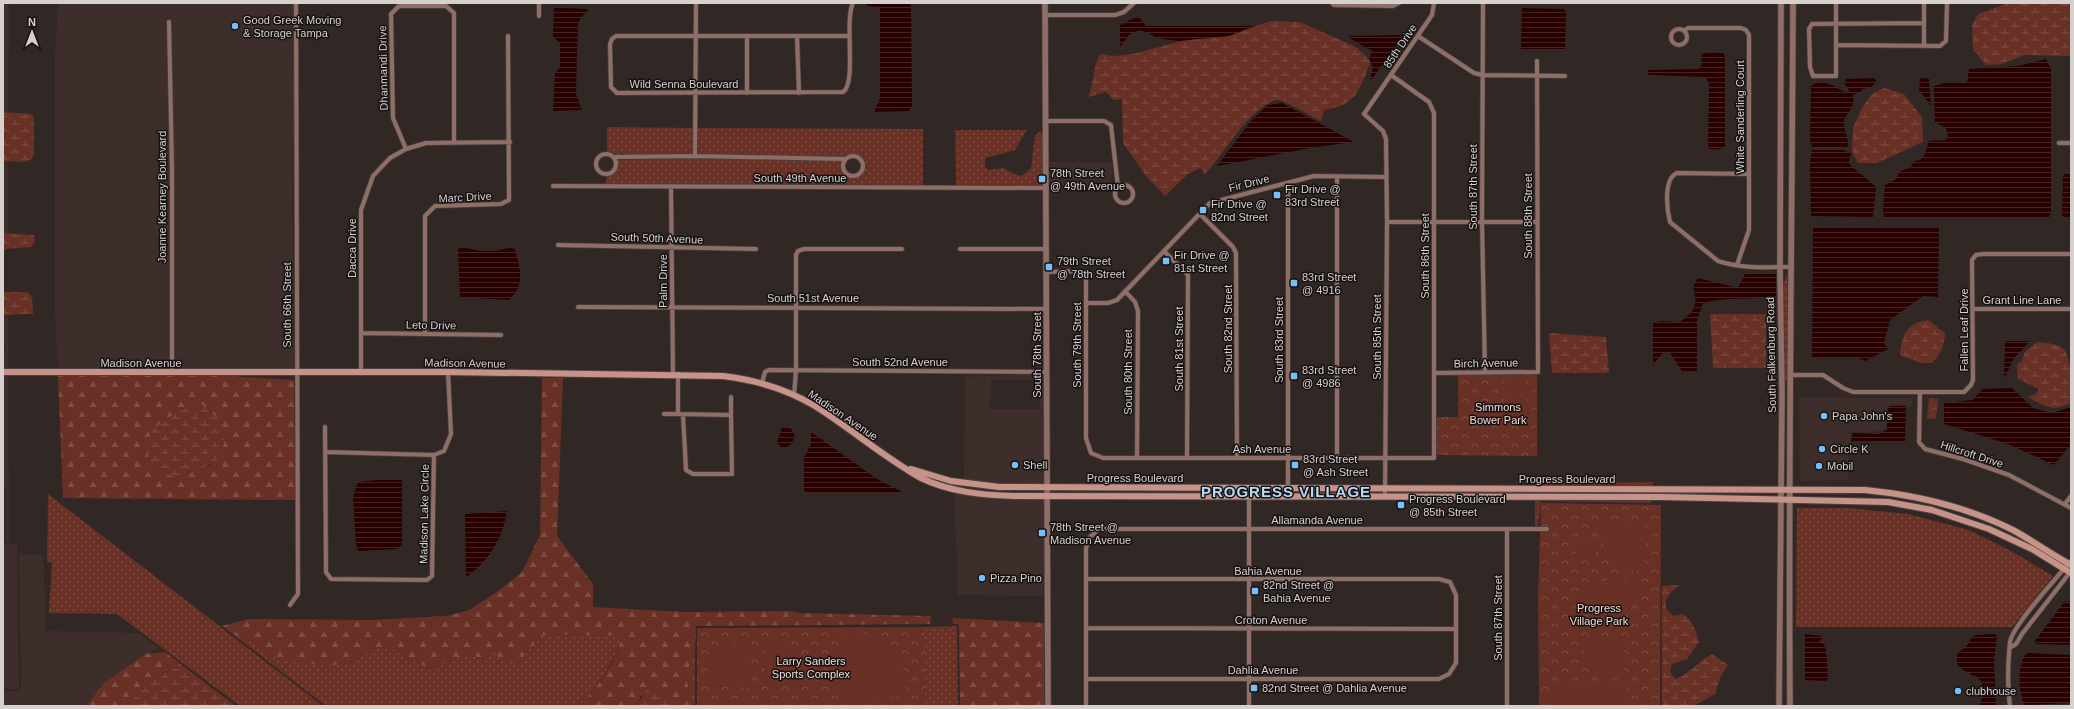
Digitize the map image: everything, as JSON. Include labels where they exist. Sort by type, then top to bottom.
[{"type":"main road","name":"Madison Avenue","points":[[3,372],[448,372],[676,374],[723,376],[762,383],[794,395],[816,406],[878,451],[922,479],[972,494],[1048,496]]},
{"type":"main road","name":"Madison Avenue","points":[[902,466],[931,476],[976,486],[1048,488]]},
{"type":"main road","name":"Progress Boulevard","points":[[1048,488],[1865,490],[1908,495],[1931,500],[1963,510],[2006,527],[2070,563]]},
{"type":"main road","points":[[1148,488],[1148,496]]},
{"type":"main road","points":[[1489,488],[1490,497]]},
{"type":"main road","points":[[1532,489],[1545,493],[1546,497],[1552,492],[1600,492],[1611,489]]},
{"type":"main road","name":"Progress Boulevard","points":[[1048,496],[1546,497],[1888,502],[1932,510],[1962,519],[2010,538],[2071,572]]},
{"type":"street","name":"South 66th Street","points":[[290,605],[298,594],[296,372],[296,3]]},
{"type":"street","points":[[539,3],[539,16]]},
{"type":"street","points":[[696,3],[696,156]]},
{"type":"street","name":"Wild Senna Boulevard","points":[[849,36],[616,36],[612,38],[610,44],[611,87],[617,93],[838,93],[846,90],[849,76],[850,8],[853,3]]},
{"type":"street","name":"South 78th Street","points":[[1046,3],[1048,272],[1048,706]]},
{"type":"street","points":[[1045,15],[1115,15],[1124,12],[1134,3]]},
{"type":"street","points":[[1332,3],[1334,5],[1393,6],[1399,3]]},
{"type":"street","name":"85th Drive","points":[[1386,177],[1386,139],[1383,131],[1364,114],[1432,15],[1434,3]]},
{"type":"street","name":"South 87th Street","points":[[1483,3],[1482,222],[1485,372]]},
{"type":"street","name":"South Falkenburg Road","points":[[1779,706],[1779,500],[1782,395],[1780,267],[1781,3]]},
{"type":"street","name":"South Falkenburg Road","points":[[1790,706],[1789,500],[1792,375],[1793,3]]},
{"type":"street","points":[[1836,3],[1836,23],[1836,76],[1818,77],[1811,73],[1809,29],[1812,24],[1836,23],[1924,23]]},
{"type":"street","points":[[1924,3],[1924,46]]},
{"type":"street","points":[[1836,45],[1940,46],[1946,40],[1947,3]]},
{"type":"street","name":"Dhanmandi Drive","points":[[406,149],[393,118],[391,14],[399,6],[446,6],[454,13],[454,141]]},
{"type":"street","name":"Joanne Kearney Boulevard","points":[[169,22],[172,373]]},
{"type":"street","name":"White Sanderling Court","points":[[1684,30],[1688,28],[1741,28],[1748,33],[1748,230],[1736,266]]},
{"type":"street","points":[[1679,29],[1684,30],[1687,35],[1685,41],[1680,45],[1673,43],[1671,36],[1673,31],[1679,29]]},
{"type":"street","name":"Marc Drive","points":[[425,333],[425,216],[435,206],[501,204],[509,200],[510,142],[508,36]]},
{"type":"street","points":[[747,36],[747,93]]},
{"type":"street","points":[[798,36],[799,93]]},
{"type":"street","points":[[1418,36],[1474,73],[1482,75],[1565,76]]},
{"type":"street","name":"South 88th Street","points":[[1537,61],[1538,372]]},
{"type":"street","name":"South 86th Street","points":[[1391,75],[1429,102],[1434,112],[1434,458]]},
{"type":"street","points":[[1046,121],[1104,121],[1111,125],[1118,187],[1114,192],[1115,198],[1122,203],[1129,202],[1133,194],[1132,188],[1126,185],[1118,187]]},
{"type":"street","name":"Dacca Drive","points":[[361,373],[361,210],[373,176],[390,158],[406,149],[426,142],[510,142]]},
{"type":"street","points":[[2059,143],[2071,143]]},
{"type":"street","points":[[615,157],[616,167],[612,172],[602,173],[597,168],[596,161],[600,156],[606,153],[615,157],[696,156],[844,159],[854,156],[860,158],[864,165],[862,172],[854,176],[847,175],[843,169],[844,159]]},
{"type":"street","points":[[1749,174],[1677,173],[1672,175],[1668,181],[1668,216],[1670,222],[1718,261],[1736,266],[1792,267]]},
{"type":"street","name":"Fir Drive","points":[[1086,303],[1108,303],[1117,300],[1210,204],[1217,200],[1314,176],[1386,177]]},
{"type":"street","points":[[1337,177],[1337,458]]},
{"type":"street","name":"South 85th Street","points":[[1385,497],[1386,177]]},
{"type":"street","name":"South 83rd Street","points":[[1288,183],[1288,496]]},
{"type":"street","name":"South 49th Avenue","points":[[553,186],[1047,188]]},
{"type":"street","name":"Palm Drive","points":[[671,187],[672,306],[678,414]]},
{"type":"street","name":"South 82nd Street","points":[[1200,214],[1234,247],[1236,253],[1237,458]]},
{"type":"street","points":[[1387,222],[1537,222]]},
{"type":"street","name":"South 50th Avenue","points":[[558,245],[756,249]]},
{"type":"street","points":[[960,249],[1047,248]]},
{"type":"street","points":[[794,395],[796,371],[796,255],[798,251],[804,249],[902,249]]},
{"type":"street","name":"South 81st Street","points":[[1164,251],[1188,275],[1187,458]]},
{"type":"street","name":"Fallen Leaf Drive","points":[[1792,375],[1823,375],[1843,388],[1853,392],[1964,392],[1971,385],[1973,309],[1972,260],[1976,256],[1983,254],[2071,254]]},
{"type":"street","name":"South 79th Street","points":[[1048,272],[1077,271],[1083,274],[1086,279],[1086,438],[1091,453]]},
{"type":"street","name":"South 80th Street","points":[[1125,291],[1135,302],[1138,311],[1137,458]]},
{"type":"street","name":"South 51st Avenue","points":[[578,307],[672,306],[1047,309]]},
{"type":"street","name":"Grant Line Lane","points":[[1973,309],[2071,309]]},
{"type":"street","name":"Leto Drive","points":[[361,333],[501,335]]},
{"type":"street","name":"South 52nd Avenue","points":[[762,383],[767,370],[1047,372]]},
{"type":"street","name":"Madison Lake Circle","points":[[325,427],[326,572],[331,579],[427,580],[432,576],[434,455],[444,451],[451,434],[448,372]]},
{"type":"street","name":"Birch Avenue","points":[[1434,373],[1538,372]]},
{"type":"street","name":"Hillcroft Drive","points":[[1920,392],[1919,442],[1925,449],[1986,466],[2031,486],[2071,508]]},
{"type":"street","points":[[684,415],[685,469],[689,473],[696,474],[732,474],[731,397]]},
{"type":"street","points":[[664,414],[731,415]]},
{"type":"street","points":[[325,452],[434,455]]},
{"type":"street","name":"Ash Avenue","points":[[1091,453],[1103,458],[1434,458]]},
{"type":"street","points":[[1249,488],[1249,706]]},
{"type":"street","points":[[2065,504],[2071,496]]},
{"type":"street","name":"Allamanda Avenue","points":[[1086,579],[1086,548],[1090,537],[1099,529],[1547,529]]},
{"type":"street","name":"South 87th Street","points":[[1507,529],[1507,706]]},
{"type":"street","points":[[2010,706],[2008,693],[2011,647],[2010,641],[2017,628],[2070,563]]},
{"type":"street","points":[[2011,647],[2016,644],[2022,634],[2071,572]]},
{"type":"street","points":[[1086,579],[1086,706]]},
{"type":"street","name":"Bahia Avenue","points":[[1086,579],[1439,579],[1450,582],[1456,595],[1456,629]]},
{"type":"street","name":"Croton Avenue","points":[[1087,628],[1456,629]]},
{"type":"street","name":"Dahlia Avenue","points":[[1087,679],[1439,679],[1454,670],[1456,656],[1456,629]]},
{"type":"shaded area","points":[[3,3],[9,3],[8,112],[3,112]]},
{"type":"shaded area","points":[[58,3],[294,3],[294,141],[292,142],[294,370],[175,371],[174,170],[171,19],[167,20],[170,170],[170,371],[58,370],[55,313],[55,55]]},
{"type":"shaded area","points":[[867,3],[911,3],[912,106],[909,111],[874,112],[880,98],[880,9],[877,7],[867,6]]},
{"type":"shaded area","points":[[554,7],[586,9],[588,11],[581,17],[578,24],[576,94],[582,110],[553,111],[555,74],[560,67],[560,43],[553,37]]},
{"type":"shaded area","points":[[1522,8],[1564,9],[1566,12],[1565,49],[1521,49]]},
{"type":"shaded area","points":[[1138,16],[1146,26],[1254,26],[1229,36],[1179,41],[1156,38],[1149,33],[1140,30],[1130,34],[1120,47],[1120,25]]},
{"type":"shaded area","points":[[1403,35],[1372,79],[1370,79],[1373,67],[1369,59],[1372,51],[1351,39],[1349,36]]},
{"type":"shaded area","points":[[1723,53],[1725,56],[1725,146],[1719,149],[1709,149],[1708,144],[1709,84],[1706,77],[1649,75],[1647,73],[1648,70],[1699,69],[1701,66],[1702,54]]},
{"type":"shaded area","points":[[2046,59],[2051,69],[2051,212],[2049,217],[1884,217],[1885,185],[1896,179],[1900,171],[1910,168],[1914,161],[1923,157],[1929,141],[1946,140],[1948,136],[1946,128],[1935,122],[1934,86],[1945,83],[1967,83],[1969,69],[2018,66]]},
{"type":"shaded area","points":[[1920,77],[1929,79],[1931,106],[1919,90]]},
{"type":"shaded area","points":[[1875,78],[1876,82],[1871,87],[1863,89],[1853,95],[1854,99],[1852,107],[1844,122],[1848,140],[1848,148],[1813,148],[1810,142],[1811,86],[1821,82],[1848,93],[1849,90],[1844,83],[1846,79]]},
{"type":"shaded area","points":[[1282,103],[1354,142],[1316,147],[1217,166],[1251,121],[1268,105]]},
{"type":"shaded area","points":[[1812,150],[1843,150],[1851,153],[1849,162],[1850,165],[1876,187],[1873,217],[1811,216],[1810,162]]},
{"type":"shaded area","points":[[4,161],[8,161],[8,233],[3,233]]},
{"type":"shaded area","points":[[1049,162],[1112,162],[1111,190],[1050,190]]},
{"type":"shaded area","points":[[2064,174],[2071,174],[2071,219],[2062,216]]},
{"type":"shaded area","points":[[1813,227],[1939,228],[1938,297],[1923,296],[1890,320],[1884,343],[1888,349],[1865,361],[1858,358],[1812,357]]},
{"type":"shaded area","points":[[463,247],[485,251],[496,251],[509,248],[515,249],[520,270],[520,282],[518,288],[509,300],[460,297],[458,249]]},
{"type":"shaded area","points":[[1745,274],[1776,274],[1776,296],[1721,300],[1703,303],[1697,320],[1697,371],[1682,371],[1670,353],[1663,353],[1653,365],[1653,323],[1661,321],[1680,322],[1689,315],[1695,304],[1693,287],[1698,278],[1738,288]]},
{"type":"shaded area","points":[[3,315],[8,315],[8,370],[3,370],[3,352],[5,351]]},
{"type":"shaded area","points":[[2005,341],[2029,342],[2014,358],[2004,379]]},
{"type":"shaded area","points":[[1045,374],[1046,486],[999,485],[964,481],[965,377]],"holes":[[[991,380],[1040,380],[1040,409],[992,409],[990,407]]]},
{"type":"shaded area","points":[[3,375],[8,375],[9,542],[6,542],[5,488],[3,486]]},
{"type":"shaded area","points":[[2012,388],[2033,408],[2052,413],[2071,407],[2071,444],[2054,465],[2008,444],[1944,424],[1944,403],[1973,400],[1982,389]]},
{"type":"shaded area","points":[[1799,398],[1912,398],[1911,408],[1904,404],[1891,404],[1886,407],[1886,426],[1883,431],[1850,432],[1850,443],[1848,443],[1848,480],[1800,481]]},
{"type":"shaded area","points":[[1891,406],[1906,406],[1905,441],[1851,441],[1853,433],[1879,434],[1887,430],[1888,408]]},
{"type":"shaded area","points":[[790,427],[795,436],[790,445],[782,448],[777,442],[782,428]]},
{"type":"shaded area","points":[[811,432],[877,479],[904,493],[807,493],[804,490],[804,458],[811,444]]},
{"type":"shaded area","points":[[402,480],[402,545],[397,549],[358,551],[356,544],[353,497],[358,482]]},
{"type":"shaded area","points":[[3,488],[4,544],[17,544],[19,689],[3,689]]},
{"type":"shaded area","points":[[954,492],[986,498],[1046,498],[1043,596],[958,595]]},
{"type":"shaded area","points":[[507,511],[502,531],[494,548],[482,563],[466,577],[465,514]]},
{"type":"shaded area","points":[[19,553],[43,556],[46,631],[139,633],[159,648],[149,654],[144,654],[104,683],[86,706],[3,706],[3,691],[19,691],[21,689]]},
{"type":"shaded area","points":[[2065,601],[2071,602],[2071,645],[2036,644],[2035,641]]},
{"type":"shaded area","points":[[1805,634],[1821,636],[1822,639],[1819,641],[1820,643],[1824,644],[1827,655],[1828,679],[1826,681],[1805,680]]},
{"type":"shaded area","points":[[1977,635],[1997,635],[1994,662],[1996,706],[1979,706],[1982,698],[1982,682],[1976,676],[1971,675],[1958,665],[1957,653],[1966,647],[1972,637]]},
{"type":"shaded area","points":[[2027,653],[2071,655],[2071,703],[2025,705],[2021,694],[2020,670],[2021,663]]},
{"type":"green space","points":[[2009,3],[2071,3],[2071,56],[2025,55],[2001,64],[1986,65],[1973,49],[1972,25],[1978,14]]},
{"type":"green space","points":[[1270,21],[1300,22],[1356,47],[1371,61],[1356,94],[1344,104],[1335,108],[1324,110],[1321,121],[1281,100],[1267,104],[1247,121],[1205,174],[1200,168],[1188,174],[1165,196],[1146,176],[1123,143],[1122,99],[1114,100],[1106,92],[1088,97],[1092,86],[1097,59],[1100,54],[1114,56],[1133,54],[1189,39],[1229,36]]},
{"type":"green space","points":[[1884,88],[1904,94],[1922,117],[1923,142],[1877,163],[1858,163],[1852,151],[1853,128],[1863,106],[1872,94]]},
{"type":"green space","points":[[3,112],[31,114],[34,118],[34,153],[32,159],[24,162],[4,161],[4,204]]},
{"type":"green space","points":[[607,127],[694,128],[693,154],[615,155],[607,151]]},
{"type":"green space","points":[[698,128],[923,129],[923,185],[606,184],[606,176],[616,171],[618,160],[695,158],[841,161],[843,173],[853,179],[860,176],[864,172],[865,162],[858,155],[852,154],[844,157],[698,154]]},
{"type":"green space","points":[[955,130],[1027,130],[1015,150],[986,158],[985,163],[988,170],[1004,168],[1014,174],[1022,176],[1031,168],[1035,136],[1039,132],[1044,132],[1045,186],[956,185]]},
{"type":"green space","points":[[3,233],[34,235],[35,242],[31,247],[6,249],[4,251],[4,292],[28,292],[32,297],[33,314],[3,315]]},
{"type":"green space","points":[[1787,275],[1787,319],[1789,329],[1788,381],[1786,381],[1784,377],[1783,285]]},
{"type":"green space","points":[[1710,314],[1766,314],[1766,368],[1713,368]]},
{"type":"green space","points":[[1928,320],[1945,333],[1943,346],[1937,357],[1931,363],[1921,363],[1900,355],[1902,342],[1906,331],[1915,324]]},
{"type":"green space","points":[[1549,333],[1606,337],[1609,373],[1552,373]]},
{"type":"green space","points":[[2037,342],[2057,345],[2066,352],[2071,374],[2071,403],[2054,408],[2045,406],[2028,397],[2036,394],[2039,389],[2018,379],[2017,364],[2022,361],[2025,352]]},
{"type":"green space","name":"Simmons Bower Park","points":[[1458,374],[1537,374],[1537,456],[1437,455],[1437,417],[1458,417]]},
{"type":"green space","points":[[58,375],[210,375],[294,380],[295,500],[63,498]],"holes":[[[201,404],[223,423],[212,465],[198,470]]]},
{"type":"green space","points":[[1505,377],[1526,377],[1526,412],[1512,412],[1505,404]]},
{"type":"green space","points":[[542,378],[563,378],[557,536],[593,584],[593,607],[685,612],[790,611],[800,613],[931,616],[930,624],[696,626],[695,653],[686,675],[692,706],[677,706],[661,692],[641,696],[636,706],[578,706],[599,683],[611,665],[622,636],[545,634],[528,650],[517,665],[500,660],[495,650],[484,659],[467,654],[430,669],[392,649],[375,647],[351,664],[325,666],[276,658],[265,653],[259,644],[234,635],[222,626],[248,619],[369,620],[447,616],[469,610],[500,590],[522,572],[540,535]]},
{"type":"green space","points":[[1929,398],[1938,399],[1936,419],[1927,418]]},
{"type":"green space","points":[[201,404],[223,423],[224,441],[222,456],[205,467],[184,475],[173,476],[163,473],[150,464],[148,454],[150,433],[173,414]]},
{"type":"green space","points":[[1653,482],[1652,487],[1535,487],[1535,484]]},
{"type":"green space","points":[[48,494],[323,706],[240,706],[117,614],[49,613],[52,562],[47,562]]},
{"type":"green space","points":[[1535,500],[1651,500],[1651,503],[1541,501],[1538,526],[1535,526]]},
{"type":"green space","name":"Progress Village Park","points":[[1541,503],[1661,505],[1660,706],[1539,706],[1538,598]]},
{"type":"green space","points":[[1797,508],[1848,508],[1908,514],[1969,530],[2013,552],[2053,576],[2012,627],[1796,627]]},
{"type":"green space","points":[[1601,524],[1646,525],[1648,528],[1642,572],[1625,568],[1611,557],[1603,542]]},
{"type":"green space","points":[[1576,543],[1596,543],[1596,560],[1576,560]]},
{"type":"green space","points":[[1616,578],[1629,580],[1641,587],[1620,625],[1615,626],[1579,599],[1596,585],[1605,580]]},
{"type":"green space","points":[[1680,585],[1666,600],[1666,608],[1674,616],[1683,614],[1689,620],[1694,626],[1699,642],[1687,659],[1672,664],[1672,674],[1676,679],[1712,654],[1728,665],[1721,676],[1715,694],[1694,706],[1662,706],[1662,586]]},
{"type":"green space","points":[[952,618],[1044,623],[1044,706],[960,706],[959,626],[958,624],[953,624]]},
{"type":"green space","points":[[957,626],[958,706],[925,706],[925,627]]},
{"type":"green space","name":"Larry Sanders Sports Complex","points":[[925,627],[925,706],[697,706],[697,628]]},
{"type":"green space","points":[[855,632],[878,639],[895,652],[904,672],[906,683],[905,696],[842,701],[837,696],[840,633]]},
{"type":"green space","points":[[545,634],[623,636],[605,674],[599,683],[578,706],[326,706],[234,635],[259,644],[351,664],[375,647],[392,649],[430,669],[467,654],[484,659],[495,649],[517,665],[528,650]]},
{"type":"green space","points":[[1621,638],[1624,641],[1624,680],[1607,676],[1595,670],[1587,659],[1582,643],[1582,641]]},
{"type":"green space","points":[[750,640],[752,684],[749,688],[705,686],[708,667],[717,653],[732,643]]},
{"type":"green space","points":[[766,641],[776,641],[785,644],[799,653],[809,668],[812,686],[768,688],[765,685]]},
{"type":"green space","points":[[165,652],[182,665],[158,675],[125,706],[86,706],[104,683],[145,654]]},
{"type":"green space","points":[[695,653],[695,706],[692,706],[686,675]]},
{"type":"green space","points":[[182,665],[236,706],[125,706],[158,675]]},
{"type":"green space","points":[[1549,686],[1627,686],[1627,706],[1549,706]]},
{"type":"green space","points":[[648,688],[661,692],[677,706],[636,706]]},
{"type":"green space","points":[[748,700],[752,706],[705,706],[705,703]]},
{"type":"place","name":"Good Greek Moving & Storage Tampa","points":[[235,26]]},
{"type":"place","name":"78th Street @ 49th Avenue","points":[[1042,179]]},
{"type":"place","name":"Fir Drive @ 83rd Street","points":[[1277,195]]},
{"type":"place","name":"Fir Drive @ 82nd Street","points":[[1203,210]]},
{"type":"place","name":"Fir Drive @ 81st Street","points":[[1166,261]]},
{"type":"place","name":"79th Street @ 78th Street","points":[[1049,267]]},
{"type":"place","name":"83rd Street @ 4916","points":[[1294,283]]},
{"type":"place","name":"83rd Street @ 4986","points":[[1294,376]]},
{"type":"place","name":"Papa John's","points":[[1824,416]]},
{"type":"place","name":"Circle K","points":[[1822,449]]},
{"type":"place","name":"Shell","points":[[1015,465]]},
{"type":"place","name":"83rd Street @ Ash Street","points":[[1295,465]]},
{"type":"place","name":"Mobil","points":[[1819,466]]},
{"type":"place","name":"Progress Boulevard @ 85th Street","points":[[1401,505]]},
{"type":"place","name":"78th Street @ Madison Avenue","points":[[1042,533]]},
{"type":"place","name":"Pizza Pino","points":[[982,578]]},
{"type":"place","name":"82nd Street @ Bahia Avenue","points":[[1255,591]]},
{"type":"place","name":"82nd Street @ Dahlia Avenue","points":[[1254,688]]},
{"type":"place","name":"clubhouse","points":[[1958,691]]},
{"type":"district","name":"PROGRESS VILLAGE","points":[[1286,492]]}]
